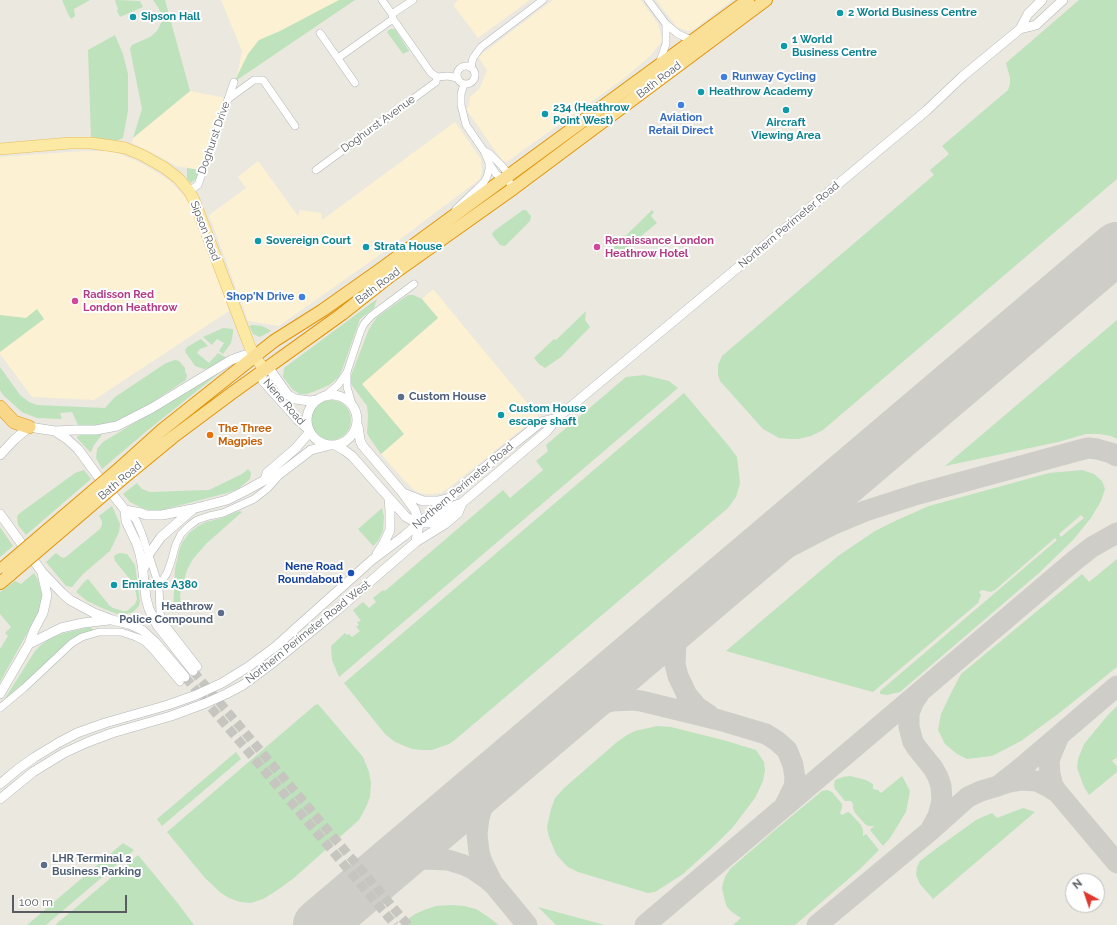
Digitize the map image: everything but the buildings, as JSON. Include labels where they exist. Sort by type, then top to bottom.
[{"type":"highway","name":"Bath Road","points":[[124,470],[162,430],[254,356],[381,270],[748,0]]},
{"type":"highway","name":"Bath Road","points":[[0,583],[5,570],[124,470],[173,437],[264,369],[342,314],[390,276],[514,188],[766,0]]},
{"type":"highway","points":[[0,407],[14,422],[29,427]]},
{"type":"main road","name":"Sipson Road","points":[[0,149],[70,143],[91,143],[125,148],[142,154],[165,168],[179,179],[194,200],[239,320],[254,356],[264,369]]},
{"type":"street","points":[[382,0],[431,73],[437,77],[448,76],[457,78],[464,84],[470,84],[474,80],[476,74],[471,67],[466,66],[460,68],[457,73],[457,78]]},
{"type":"street","points":[[338,58],[393,17],[413,0]]},
{"type":"street","points":[[471,67],[473,58],[481,47],[543,0]]},
{"type":"street","points":[[648,0],[666,24],[678,34],[693,41]]},
{"type":"street","name":"Northern Perimeter Road","points":[[1020,30],[1028,14],[1042,0]]},
{"type":"street","name":"Northern Perimeter Road","points":[[416,542],[441,527],[458,513],[462,503],[547,431],[557,418],[926,112],[964,76],[1020,30],[1036,25],[1063,0]]},
{"type":"street","points":[[658,67],[666,44],[666,24]]},
{"type":"street","points":[[320,33],[355,83]]},
{"type":"street","name":"Doghurst Avenue","points":[[316,170],[436,82],[437,77]]},
{"type":"street","points":[[228,99],[254,80],[263,80],[295,126]]},
{"type":"street","name":"Doghurst Drive","points":[[189,191],[198,185],[234,82]]},
{"type":"street","points":[[464,84],[461,94],[461,105],[466,125],[484,151],[496,174],[506,178],[514,188]]},
{"type":"street","points":[[484,151],[490,154],[502,166],[506,171],[506,178]]},
{"type":"street","name":"Bath Road","points":[[441,225],[461,203],[484,182],[487,177],[489,163]]},
{"type":"street","points":[[414,284],[371,316],[364,324],[358,337],[347,372],[338,385],[317,400],[308,411],[306,420],[308,431],[317,440],[344,450],[352,456],[406,517],[419,523],[431,523],[451,507],[462,503]]},
{"type":"street","points":[[0,455],[29,427],[55,431],[96,430],[117,426],[152,408],[231,360],[245,355],[254,356]]},
{"type":"street","name":"Nene Road","points":[[308,431],[263,381],[262,378],[264,369],[271,371],[288,395],[295,399],[310,401],[317,400]]},
{"type":"street","points":[[347,372],[347,387],[352,404],[357,414],[357,425],[362,445],[402,492],[415,510],[419,523],[416,542]]},
{"type":"street","points":[[326,395],[340,396],[352,404]]},
{"type":"street","name":"Northern Perimeter Road","points":[[372,560],[387,550],[541,422],[557,418]]},
{"type":"street","points":[[125,510],[154,516],[192,509],[232,498],[265,480],[273,479],[311,450],[347,441],[354,434],[357,425]]},
{"type":"street","points":[[55,431],[78,449],[125,510],[136,520],[144,538],[158,586],[161,618],[195,669]]},
{"type":"street","points":[[265,480],[267,473],[295,450],[308,431]]},
{"type":"street","points":[[158,586],[168,573],[176,544],[181,534],[189,526],[197,520],[223,512],[254,498],[267,489],[281,473]]},
{"type":"street","points":[[402,492],[423,500],[438,501],[448,498]]},
{"type":"street","points":[[372,560],[384,543],[390,530],[389,498]]},
{"type":"street","points":[[143,572],[149,554],[161,537],[192,509]]},
{"type":"street","points":[[125,510],[126,521],[137,544],[142,564],[146,598],[154,619],[164,634],[195,669]]},
{"type":"street","points":[[0,514],[42,572],[70,600],[94,613],[112,620],[129,624],[147,634],[182,680]]},
{"type":"street","name":"Northern Perimeter Road West","points":[[0,799],[33,772],[76,747],[112,732],[190,710],[242,685],[256,676],[335,612],[416,542]]},
{"type":"street","name":"Northern Perimeter Road West","points":[[0,784],[35,757],[77,733],[196,695],[213,688],[240,672],[275,647],[372,560]]},
{"type":"street","points":[[0,694],[29,644],[34,630],[43,613],[46,601],[46,592],[42,572]]},
{"type":"street","points":[[29,644],[61,628],[83,623],[112,620]]},
{"type":"street","points":[[0,708],[24,688],[72,643],[82,637],[95,633],[121,632],[136,636],[144,641],[182,680]]},
{"type":"shaded area","points":[[221,0],[354,0],[234,82],[242,51]]},
{"type":"shaded area","points":[[458,0],[530,0],[478,38],[454,6]]},
{"type":"shaded area","points":[[553,0],[641,0],[658,24],[662,40],[650,56],[626,77],[507,162],[503,161],[466,109],[469,106],[470,97],[480,88],[487,70],[478,57]]},
{"type":"shaded area","points":[[656,0],[732,0],[693,30],[687,31],[677,27]]},
{"type":"shaded area","points":[[190,91],[226,98],[200,170],[176,166],[132,143],[133,138]]},
{"type":"shaded area","points":[[455,122],[481,159],[482,171],[480,179],[374,259],[279,326],[248,321],[209,215],[246,188],[238,177],[258,161],[298,216],[300,210],[321,213],[322,220]]},
{"type":"shaded area","points":[[83,151],[110,151],[143,164],[169,180],[188,200],[223,287],[229,311],[94,400],[32,397],[0,354],[0,157]]},
{"type":"shaded area","points":[[433,289],[538,416],[450,487],[441,493],[423,494],[415,491],[381,454],[404,434],[362,384],[438,318],[422,299]]},
{"type":"green space","points":[[62,0],[90,0],[74,9],[75,16],[71,19]]},
{"type":"green space","points":[[115,0],[140,1],[143,7],[120,17]]},
{"type":"green space","points":[[153,0],[165,0],[190,91],[133,138],[142,109],[130,49],[132,45],[150,37],[157,31],[161,23],[159,9]]},
{"type":"green space","points":[[339,0],[355,0],[234,82],[248,54],[259,40],[280,31]]},
{"type":"green space","points":[[1079,0],[1117,0],[1117,179],[823,430],[811,436],[790,439],[779,438],[763,429],[720,381],[718,375],[718,365],[722,356],[934,175],[930,170],[949,154],[942,146],[1008,90],[1010,78],[1006,63]]},
{"type":"green space","points":[[390,29],[395,29],[409,51],[403,54],[387,32]]},
{"type":"green space","points":[[115,35],[123,54],[128,74],[128,111],[123,138],[116,141],[91,138],[88,50]]},
{"type":"green space","points":[[187,168],[200,170],[196,179],[191,183],[187,179]]},
{"type":"green space","points":[[523,210],[526,210],[531,216],[530,221],[506,245],[500,245],[492,234]]},
{"type":"green space","points":[[652,210],[654,212],[651,216],[657,223],[617,256],[613,252],[609,255],[607,254]]},
{"type":"green space","points":[[408,295],[413,295],[422,299],[438,318],[362,384],[404,434],[381,454],[367,433],[367,406],[351,384],[350,378],[369,329],[377,317]]},
{"type":"green space","points":[[377,299],[374,308],[360,319],[338,378],[329,385],[306,394],[300,394],[293,390],[283,377],[284,368]]},
{"type":"green space","points":[[37,309],[44,319],[0,352],[0,315],[26,318]]},
{"type":"green space","points":[[586,311],[585,320],[590,327],[561,357],[545,368],[539,364],[534,358],[554,339],[556,340]]},
{"type":"green space","points":[[1117,320],[1117,439],[1111,436],[1099,434],[1086,434],[1058,442],[945,466]]},
{"type":"green space","points":[[249,326],[262,326],[271,331],[260,337],[253,334]]},
{"type":"green space","points":[[223,328],[233,329],[233,333],[231,343],[223,354],[219,351],[224,343],[217,339],[212,345],[203,337]]},
{"type":"green space","points":[[201,339],[208,346],[200,349],[197,353],[209,363],[218,353],[227,358],[209,368],[204,369],[195,366],[185,350],[187,347]]},
{"type":"green space","points":[[175,360],[179,361],[185,368],[187,375],[186,380],[136,413],[114,422],[97,425],[78,425],[72,412],[60,413],[62,419],[37,418],[22,412],[3,395],[0,390],[0,367],[20,395],[29,402],[37,405],[105,408],[115,397],[166,363]]},
{"type":"green space","points":[[228,366],[102,469],[96,458],[97,449],[103,442]]},
{"type":"green space","points":[[644,375],[669,381],[678,388],[339,677],[332,660],[331,646],[345,633],[352,637],[360,631],[356,627],[359,625],[357,622],[361,621],[353,610],[363,602],[369,608],[376,602],[373,598],[383,590],[385,591],[503,490],[510,498],[543,470],[536,461],[548,451],[546,445],[626,377]]},
{"type":"green space","points":[[684,393],[737,457],[740,483],[736,497],[728,508],[449,744],[432,750],[412,749],[395,742],[385,734],[344,683]]},
{"type":"green space","points":[[335,400],[342,403],[348,409],[351,420],[350,428],[342,437],[335,440],[327,440],[320,437],[312,428],[311,416],[314,409],[323,401]]},
{"type":"green space","points":[[84,434],[102,434],[91,452],[77,438],[77,436]]},
{"type":"green space","points":[[248,469],[251,473],[250,479],[238,489],[162,510],[149,510],[140,507],[130,502],[123,494],[137,483],[142,489],[150,492],[209,490],[242,474]]},
{"type":"green space","points":[[84,470],[91,479],[26,535],[18,525],[17,516],[75,473]]},
{"type":"green space","points":[[1082,470],[1094,474],[1102,481],[1105,489],[1101,501],[1091,518],[1073,540],[1039,573],[900,692],[887,695],[880,694],[880,691],[1057,540],[1055,538],[995,590],[990,592],[982,590],[979,592],[981,595],[978,603],[873,692],[726,651],[838,556],[875,531],[929,506],[1049,473]],"holes":[[[1081,515],[1084,518],[1061,537],[1059,534]]]},
{"type":"green space","points":[[112,506],[120,524],[119,532],[110,551],[83,574],[72,587],[66,586],[46,562],[56,553],[64,558],[100,529],[102,521],[99,516]]},
{"type":"green space","points":[[382,508],[384,517],[383,531],[378,541],[373,546],[358,529]]},
{"type":"green space","points":[[239,511],[242,512],[206,544],[193,559],[187,570],[180,595],[181,606],[173,611],[175,569],[182,543],[189,533],[198,526]]},
{"type":"green space","points":[[0,527],[13,546],[0,557]]},
{"type":"green space","points":[[120,553],[127,554],[135,565],[140,601],[139,606],[133,612],[120,615],[87,601],[76,592],[88,579],[113,608],[127,611],[135,604],[137,599],[134,584],[115,561],[115,555]]},
{"type":"green space","points":[[1117,559],[1117,667],[1058,714],[1021,741],[992,756],[967,759],[957,754],[945,744],[938,730],[941,714],[961,674],[1082,574],[1089,582]]},
{"type":"green space","points":[[34,573],[38,580],[43,600],[40,610],[0,682],[0,649],[8,636],[5,633],[11,627],[0,614],[0,592],[15,581],[21,584]]},
{"type":"green space","points":[[91,627],[94,631],[54,657],[4,700],[35,651],[41,645],[49,639],[64,633]]},
{"type":"green space","points":[[318,704],[363,757],[369,772],[371,783],[370,797],[366,807],[359,820],[294,878],[276,891],[263,899],[251,903],[240,902],[229,898],[221,893],[205,878],[167,832]]},
{"type":"green space","points":[[1117,706],[1117,757],[1112,761],[1117,766],[1117,772],[1089,795],[1084,787],[1077,768],[1078,759],[1084,744]]},
{"type":"green space","points":[[657,726],[671,727],[756,750],[764,762],[765,770],[763,781],[755,798],[733,827],[683,874],[655,892],[648,893],[578,872],[568,867],[556,854],[549,837],[547,827],[555,798],[564,788],[627,735],[635,731]]},
{"type":"green space","points":[[236,752],[241,759],[162,826],[157,819]]},
{"type":"green space","points":[[850,776],[866,780],[873,784],[873,789],[878,790],[881,793],[902,776],[910,791],[906,812],[890,838],[883,846],[870,830],[874,826],[868,826],[865,824],[855,813],[851,801],[845,801],[835,789],[835,780]]},
{"type":"green space","points":[[827,790],[832,792],[842,804],[840,813],[842,815],[848,812],[850,813],[861,825],[863,836],[866,834],[879,850],[860,869],[795,925],[733,925],[741,918],[727,907],[722,888],[725,877],[730,869],[822,791]]},
{"type":"green space","points":[[1023,808],[1035,812],[933,899],[920,884],[916,875],[917,867],[920,861],[937,848],[976,820],[992,813],[997,818]]},
{"type":"green space","points":[[123,843],[134,850],[46,925],[27,925]]},
{"type":"green space","points":[[138,855],[194,925],[55,925]]},
{"type":"green space","points":[[451,905],[476,909],[499,925],[400,925],[415,914],[424,910],[436,906]]},
{"type":"green space","points":[[538,907],[605,925],[556,925]]},
{"type":"taxiway","points":[[724,582],[834,524],[865,511],[918,494],[1088,448],[1097,449],[1117,456]]},
{"type":"taxiway","points":[[645,925],[1074,561],[1092,547],[1117,533]]},
{"type":"taxiway","points":[[695,606],[681,628],[676,642],[675,664],[678,676],[687,695],[697,707],[709,715]]},
{"type":"taxiway","points":[[817,925],[930,831],[968,797],[998,786],[1117,686]]},
{"type":"taxiway","points":[[919,694],[909,713],[909,727],[913,742],[933,768],[941,786],[942,801],[938,816],[932,827]]},
{"type":"taxiway","points":[[560,721],[573,713],[594,705],[613,701],[633,700],[719,720],[766,734],[787,750],[793,765],[795,778],[794,787],[785,805]]},
{"type":"taxiway","points":[[1000,785],[1022,780],[1036,781],[1058,793],[1053,786],[1049,761],[1059,736]]},
{"type":"taxiway","points":[[492,882],[482,862],[477,834],[479,818],[484,801],[502,770]]},
{"type":"taxiway","points":[[1058,793],[1117,863]]},
{"type":"taxiway","points":[[380,874],[400,865],[425,859],[448,860],[464,865],[473,869],[495,886],[527,925]]},
{"type":"taxiway","points":[[322,925],[325,920]]},
{"type":"runway","points":[[319,925],[1117,248]]},
{"type":"tunnel","points":[[193,671],[408,925]]},
{"type":"tunnel","points":[[185,677],[395,925]]},
{"type":"place","name":"2 World Business Centre","points":[[840,13]]},
{"type":"place","name":"Sipson Hall","points":[[133,17]]},
{"type":"place","name":"1 World Business Centre","points":[[784,46]]},
{"type":"place","name":"Runway Cycling","points":[[724,77]]},
{"type":"place","name":"Heathrow Academy","points":[[701,92]]},
{"type":"place","name":"Aviation Retail Direct","points":[[681,105]]},
{"type":"place","name":"Aircraft Viewing Area","points":[[786,110]]},
{"type":"place","name":"234 (Heathrow Point West)","points":[[545,114]]},
{"type":"place","name":"Sovereign Court","points":[[258,241]]},
{"type":"place","name":"Strata House","points":[[366,247]]},
{"type":"place","name":"Renaissance London Heathrow Hotel","points":[[597,247]]},
{"type":"place","name":"Shop'N Drive","points":[[302,297]]},
{"type":"place","name":"Radisson Red London Heathrow","points":[[75,301]]},
{"type":"place","name":"Custom House","points":[[401,397]]},
{"type":"place","name":"Custom House escape shaft","points":[[501,415]]},
{"type":"place","name":"The Three Magpies","points":[[210,435]]},
{"type":"place","name":"Nene Road Roundabout","points":[[351,573]]},
{"type":"place","name":"Emirates A380","points":[[114,585]]},
{"type":"place","name":"Heathrow Police Compound","points":[[221,613]]},
{"type":"place","name":"LHR Terminal 2 Business Parking","points":[[44,865]]}]
